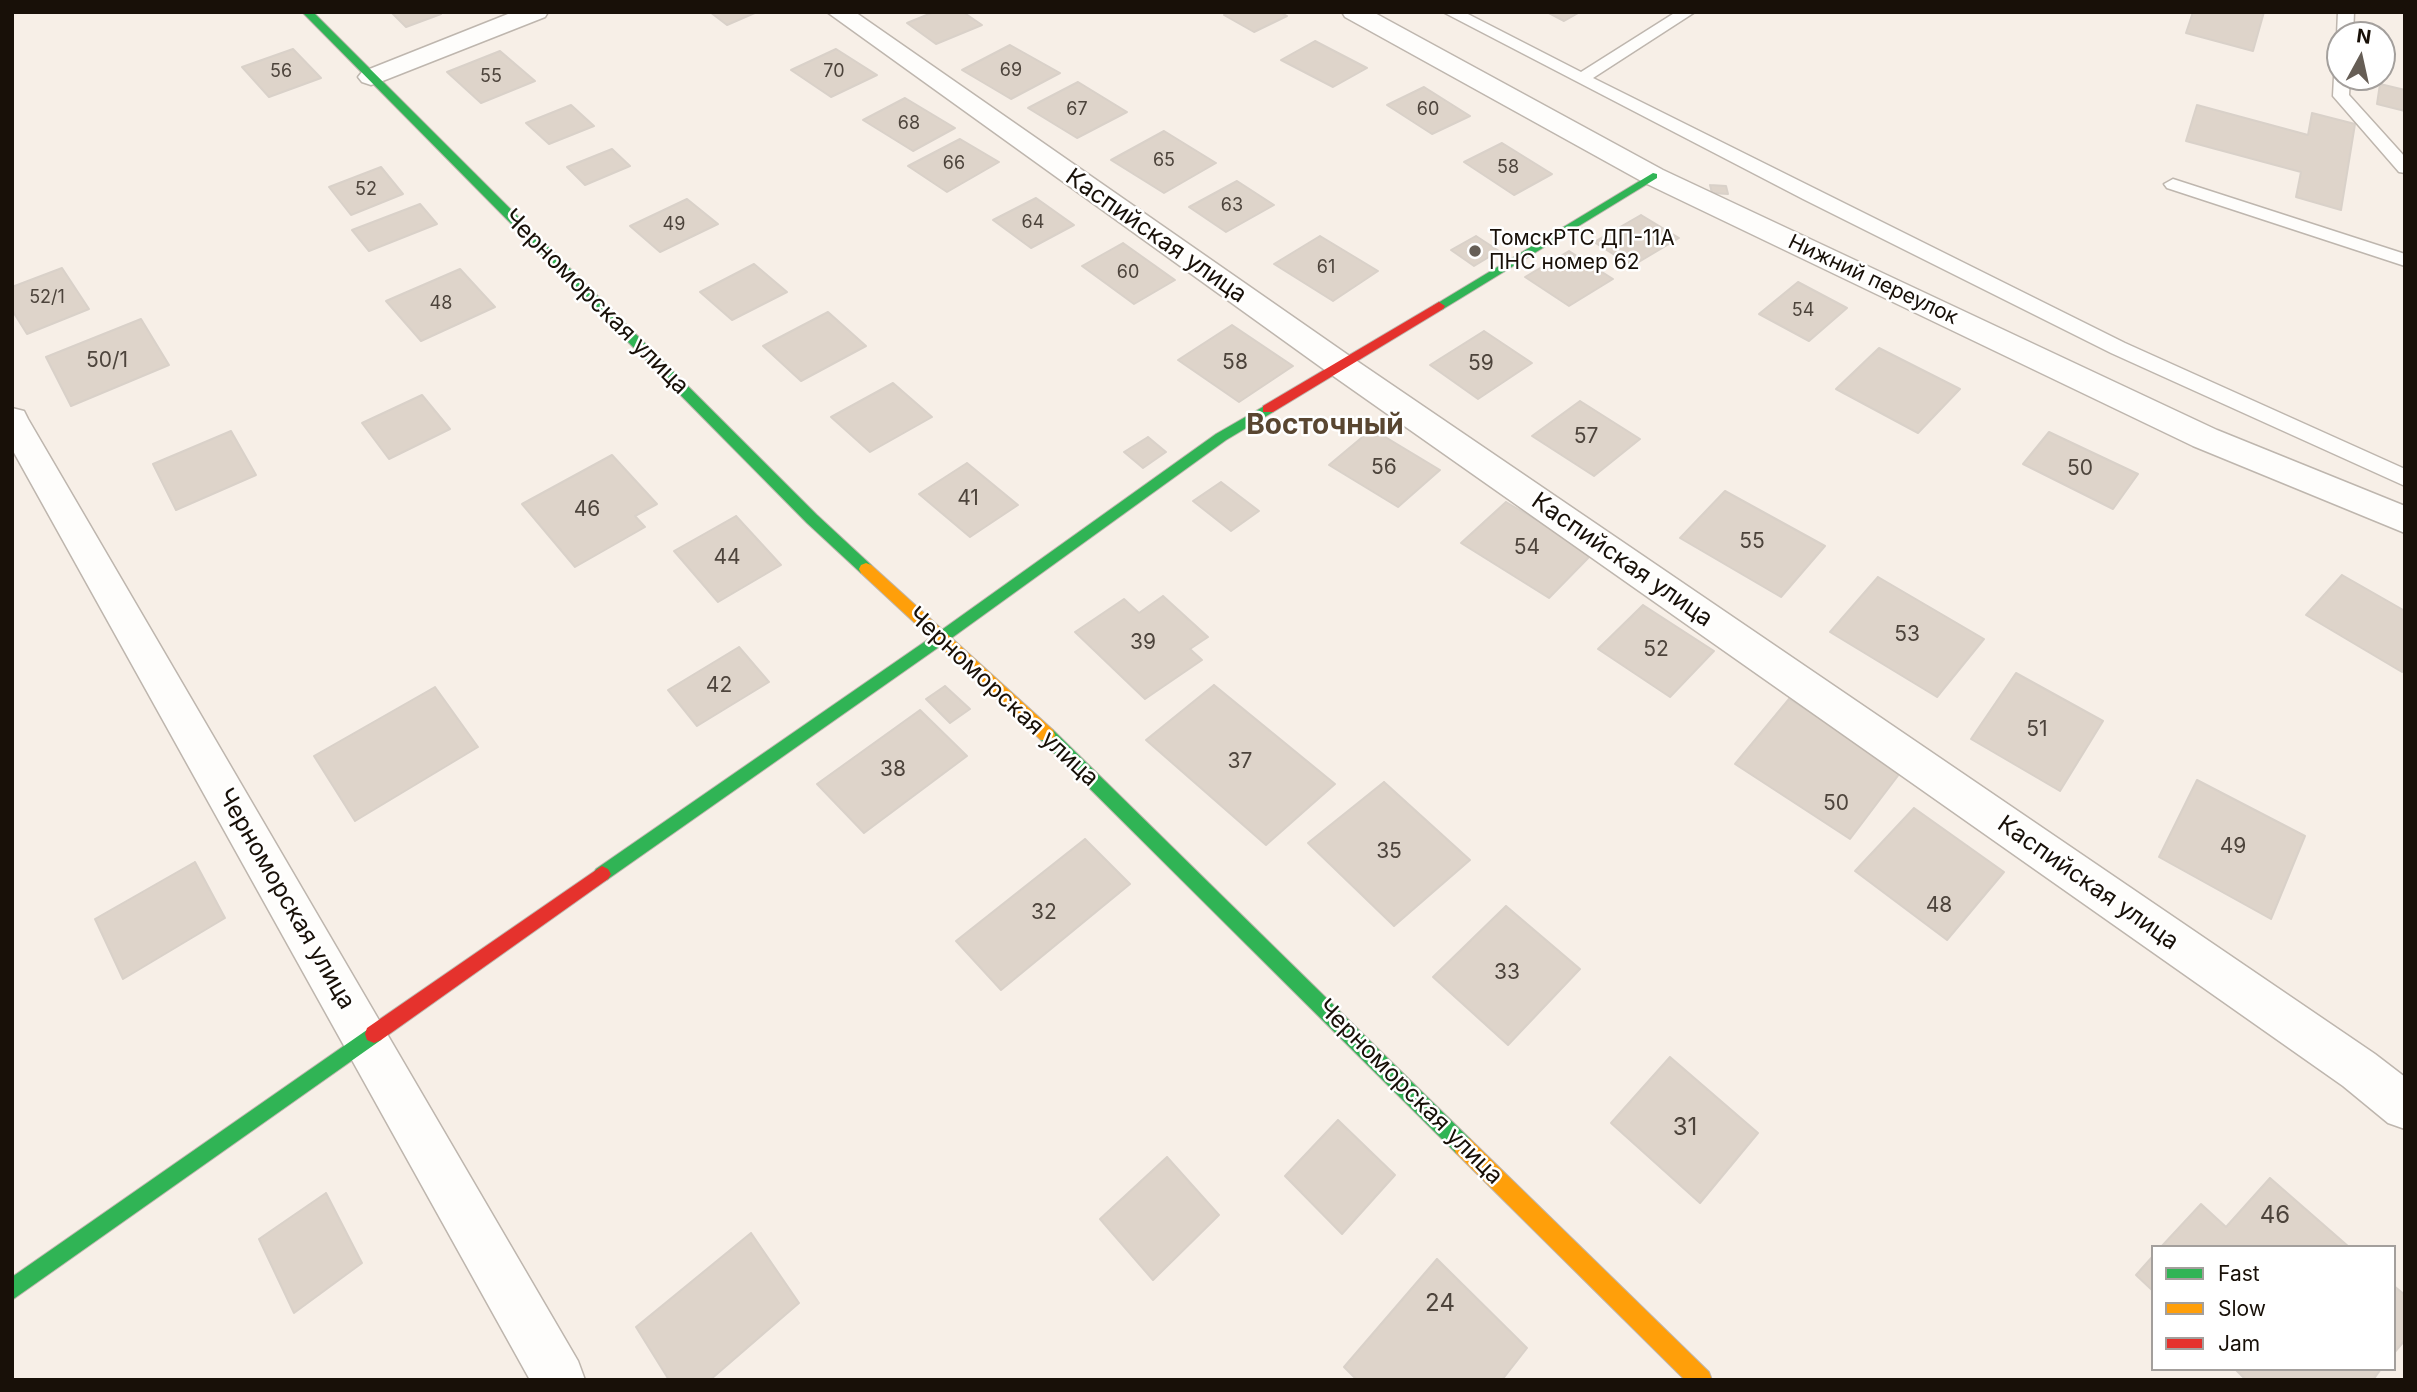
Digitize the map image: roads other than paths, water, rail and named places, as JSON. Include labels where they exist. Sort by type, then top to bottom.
[{"type":"street","name":"Черноморская улица","points":[[307,12],[812,519],[1051,739],[1701,1380]]},
{"type":"street","points":[[371,77],[536,12]]},
{"type":"street","name":"Каспийская улица","points":[[839,12],[1340,365],[2359,1070],[2405,1106]]},
{"type":"street","name":"Нижний переулок","points":[[1354,12],[1653,176],[2205,438],[2405,520]]},
{"type":"street","points":[[12,1290],[941,638],[1221,437],[1653,176]]},
{"type":"street","name":"Черноморская улица","points":[[12,419],[558,1380]]},
{"type":"lane","points":[[1451,12],[1809,195],[2118,348],[2405,478]]},
{"type":"lane","points":[[1581,79],[1687,12]]},
{"type":"lane","points":[[2341,91],[2341,96],[2405,168]]},
{"type":"lane","points":[[2173,184],[2405,260]]},
{"type":"place","name":"ТомскРТС ДП-11А ПНС номер 62","points":[[1475,251]]},
{"type":"district","name":"Восточный","points":[[1325,426]]}]
